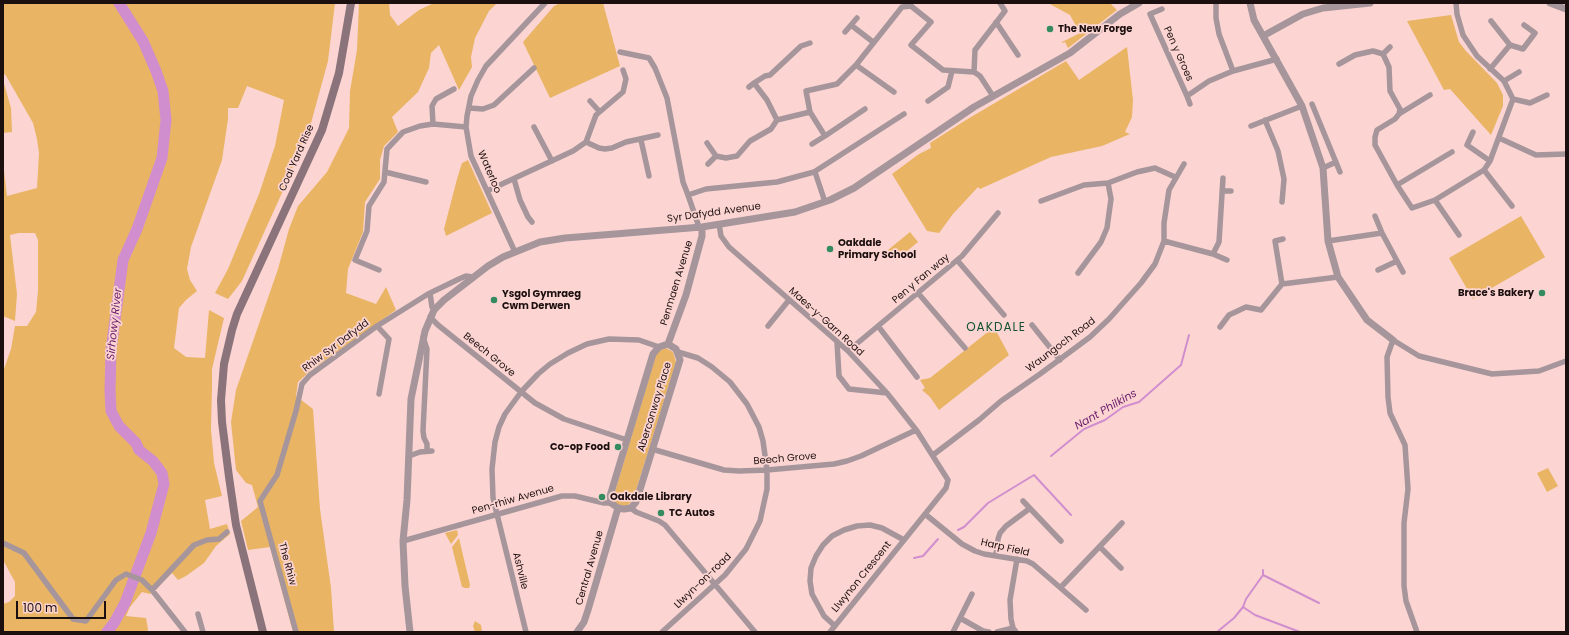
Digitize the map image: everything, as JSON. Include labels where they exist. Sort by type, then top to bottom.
[{"type":"main road","name":"Coal Yard Rise","points":[[263,632],[236,525],[222,422],[221,400],[224,364],[232,330],[238,314],[322,130],[339,73],[351,3]]},
{"type":"street","name":"Waterloo","points":[[515,252],[471,156],[466,127],[471,96],[486,66],[545,3]]},
{"type":"street","points":[[974,72],[975,50],[1005,11],[1000,3]]},
{"type":"street","name":"Syr Dafydd Avenue","points":[[410,632],[405,594],[403,541],[409,456],[411,399],[423,337],[430,317],[434,310],[444,300],[488,266],[515,252],[540,242],[700,227],[795,212],[825,202],[854,188],[993,96],[1070,53],[1120,14],[1139,3]]},
{"type":"street","points":[[1216,3],[1216,18],[1219,34],[1233,71]]},
{"type":"street","points":[[1250,3],[1254,20],[1302,106],[1323,168],[1328,241],[1338,277],[1367,320],[1393,340],[1419,356],[1492,374],[1538,371],[1566,361]]},
{"type":"street","points":[[1263,36],[1303,14],[1322,6],[1370,3]]},
{"type":"street","points":[[1430,95],[1399,114],[1395,119],[1377,130],[1375,137],[1376,145],[1412,208],[1435,200],[1484,170],[1490,161],[1513,99],[1504,81],[1477,56],[1463,35],[1457,14],[1456,3]]},
{"type":"street","points":[[1550,3],[1563,6]]},
{"type":"street","points":[[825,136],[810,112],[806,91],[837,84],[856,65],[902,7],[911,6],[931,22],[910,45],[943,70],[974,72],[980,76],[993,96]]},
{"type":"street","name":"Pen y Groes","points":[[1162,9],[1148,13],[1187,96],[1209,81],[1233,71],[1277,59]]},
{"type":"street","points":[[846,32],[857,18]]},
{"type":"street","points":[[1491,21],[1510,44],[1523,49],[1535,33],[1524,25]]},
{"type":"street","points":[[996,22],[1018,55]]},
{"type":"street","points":[[851,25],[873,42]]},
{"type":"street","points":[[777,120],[767,100],[752,85],[764,76],[770,76],[801,46],[810,43]]},
{"type":"street","points":[[1490,69],[1510,44]]},
{"type":"street","points":[[1384,54],[1390,47]]},
{"type":"street","points":[[1339,64],[1355,55],[1373,51],[1384,54]]},
{"type":"street","points":[[620,52],[648,58],[655,68],[666,98],[682,182],[700,227]]},
{"type":"street","points":[[1384,54],[1389,67],[1390,91],[1400,109],[1399,114]]},
{"type":"street","points":[[856,65],[894,92]]},
{"type":"street","points":[[469,108],[483,109],[494,105],[534,68]]},
{"type":"street","points":[[487,192],[573,151],[586,142],[593,121],[599,112],[622,92],[626,79],[623,70]]},
{"type":"street","points":[[928,101],[948,87],[952,71]]},
{"type":"street","points":[[1504,81],[1519,72]]},
{"type":"street","points":[[433,124],[432,106],[436,99],[454,88]]},
{"type":"street","points":[[1513,99],[1530,103],[1547,95]]},
{"type":"street","points":[[1187,96],[1190,104]]},
{"type":"street","points":[[590,101],[599,112]]},
{"type":"street","points":[[1312,104],[1340,172]]},
{"type":"street","points":[[1251,126],[1302,106]]},
{"type":"street","points":[[812,144],[864,109]]},
{"type":"street","points":[[707,144],[716,156],[726,158],[737,156],[750,141],[771,129],[777,120],[810,112]]},
{"type":"street","points":[[688,195],[706,189],[777,182],[815,172],[904,114]]},
{"type":"street","points":[[1307,120],[1316,115]]},
{"type":"street","points":[[1265,120],[1278,151],[1284,179],[1282,202]]},
{"type":"street","points":[[379,270],[355,260],[367,231],[369,206],[384,182],[387,149],[403,132],[420,126],[433,124],[466,127]]},
{"type":"street","points":[[534,127],[552,161]]},
{"type":"street","points":[[1473,132],[1467,146],[1490,161]]},
{"type":"street","points":[[586,142],[605,149],[612,148],[626,142],[641,140],[658,135]]},
{"type":"street","points":[[1499,138],[1536,155],[1566,154]]},
{"type":"street","points":[[641,140],[649,176]]},
{"type":"street","points":[[1397,184],[1452,152]]},
{"type":"street","points":[[708,164],[716,156]]},
{"type":"street","points":[[1323,168],[1336,162]]},
{"type":"street","name":"Waungoch Road","points":[[933,455],[1001,401],[1090,337],[1109,319],[1132,293],[1155,264],[1164,241],[1164,222],[1169,190],[1175,177],[1184,164]]},
{"type":"street","points":[[1040,201],[1084,185],[1108,183],[1137,172],[1155,168],[1175,177]]},
{"type":"street","points":[[1484,170],[1512,206]]},
{"type":"street","points":[[385,172],[426,182]]},
{"type":"street","points":[[815,172],[825,202]]},
{"type":"street","points":[[1213,254],[1219,242],[1222,178]]},
{"type":"street","points":[[514,179],[520,200],[532,222]]},
{"type":"street","points":[[1078,272],[1101,242],[1107,228],[1111,199],[1108,183]]},
{"type":"street","points":[[1222,191],[1231,191]]},
{"type":"street","points":[[1435,200],[1459,235]]},
{"type":"street","name":"Pen y Fan way","points":[[848,351],[958,260],[998,213]]},
{"type":"street","points":[[1375,216],[1382,233],[1403,272]]},
{"type":"street","name":"Maes-y-Garn Road","points":[[719,224],[721,236],[729,247],[848,351],[887,392],[916,430],[947,476]]},
{"type":"street","name":"Penmaen Avenue","points":[[668,344],[688,287],[702,236],[700,227]]},
{"type":"street","points":[[1328,241],[1382,233]]},
{"type":"street","points":[[1282,239],[1275,241],[1282,284]]},
{"type":"street","points":[[1164,241],[1213,254],[1227,260]]},
{"type":"street","points":[[958,260],[1004,315]]},
{"type":"street","points":[[1378,270],[1397,261]]},
{"type":"street","name":"Rhiw Syr Dafydd","points":[[260,501],[276,475],[296,411],[302,384],[310,375],[377,326],[430,293],[459,278],[466,276],[472,277]]},
{"type":"street","points":[[1220,327],[1229,315],[1246,307],[1261,310],[1282,284],[1338,277]]},
{"type":"street","points":[[430,293],[432,307],[434,310]]},
{"type":"street","points":[[918,293],[965,348]]},
{"type":"street","points":[[768,326],[789,300]]},
{"type":"street","name":"Beech Grove","points":[[430,317],[535,402],[564,419],[627,440]]},
{"type":"street","points":[[1032,325],[1060,360]]},
{"type":"street","points":[[377,326],[389,339],[379,394]]},
{"type":"street","points":[[878,326],[917,377]]},
{"type":"street","points":[[409,456],[429,451],[423,431],[427,348],[423,337]]},
{"type":"street","name":"Ashville","points":[[526,632],[493,498],[492,468],[495,442],[499,427],[505,414],[521,392],[538,374],[550,364],[587,344],[620,338],[639,340],[659,347]]},
{"type":"street","points":[[1393,340],[1387,357],[1388,397],[1390,413],[1405,445],[1408,490],[1404,523],[1404,586],[1406,601],[1417,632]]},
{"type":"street","points":[[837,342],[839,376],[849,389],[887,392]]},
{"type":"street","name":"Aberconway Place","points":[[610,503],[611,490],[653,354],[659,347],[668,344],[678,352],[680,360],[636,502],[631,508]]},
{"type":"street","name":"Llwyn-on-road","points":[[662,632],[736,563],[746,549],[760,521],[764,507],[766,489],[767,470],[764,447],[759,427],[748,404],[730,382],[705,362],[698,358],[678,352]]},
{"type":"street","name":"Beech Grove","points":[[652,449],[724,470],[739,472],[767,470],[834,464],[847,461],[862,456],[916,430]]},
{"type":"street","name":"Llwynon Crescent","points":[[830,632],[946,488],[948,484],[947,476]]},
{"type":"street","name":"Pen-rhiw Avenue","points":[[403,541],[568,495],[604,504],[610,503],[618,508]]},
{"type":"street","name":"The Rhiw","points":[[260,501],[296,632]]},
{"type":"street","points":[[1023,501],[1061,541]]},
{"type":"street","points":[[618,508],[624,510],[631,508],[636,512],[665,525],[755,632]]},
{"type":"street","name":"Central Avenue","points":[[579,632],[588,610],[618,508]]},
{"type":"street","points":[[996,555],[1000,533],[1006,526],[1029,508]]},
{"type":"street","name":"Harp Field","points":[[925,514],[962,544],[984,554],[1017,559],[1033,564],[1086,610]]},
{"type":"street","points":[[1060,587],[1122,523]]},
{"type":"street","name":"Llwynon Crescent","points":[[835,626],[824,616],[812,594],[810,581],[811,568],[823,545],[832,536],[844,530],[857,526],[870,525],[882,528],[904,540]]},
{"type":"street","points":[[152,590],[194,545],[207,540],[219,539],[227,532]]},
{"type":"street","points":[[3,543],[24,553],[73,619],[86,621],[116,580],[126,574],[142,580],[152,590],[185,632]]},
{"type":"street","points":[[1100,547],[1121,568]]},
{"type":"street","points":[[997,632],[1014,630],[1010,615],[1010,600],[1017,559]]},
{"type":"street","points":[[953,632],[972,594]]},
{"type":"street","points":[[198,614],[203,632]]},
{"type":"street","points":[[960,618],[989,632]]},
{"type":"shaded area","points":[[3,3],[335,3],[328,61],[311,123],[286,184],[242,281],[228,299],[215,293],[228,269],[259,194],[275,146],[284,100],[247,86],[238,108],[228,108],[228,119],[222,160],[191,247],[187,269],[190,280],[197,291],[179,308],[174,348],[186,357],[205,358],[209,310],[224,318],[212,369],[211,429],[214,463],[222,496],[205,500],[210,529],[227,524],[230,534],[216,546],[204,563],[186,576],[178,580],[172,573],[150,594],[142,592],[130,607],[126,616],[146,618],[148,629],[147,632],[3,632],[3,604],[9,602],[15,596],[15,582],[3,560],[3,372],[11,349],[15,326],[27,326],[36,312],[38,291],[38,240],[35,233],[19,233],[10,235],[17,294],[15,321],[3,316],[3,162],[7,196],[37,188],[39,153],[33,123],[5,74],[3,76]]},
{"type":"shaded area","points":[[359,3],[389,3],[390,15],[398,26],[419,10],[434,3],[497,3],[489,11],[475,38],[471,57],[472,67],[459,90],[439,45],[431,53],[429,68],[418,92],[392,117],[398,132],[384,146],[380,160],[380,179],[365,202],[363,232],[348,269],[346,293],[376,304],[386,287],[396,310],[310,371],[298,382],[296,396],[313,409],[320,509],[331,588],[334,632],[293,632],[270,547],[248,550],[241,521],[258,507],[252,485],[246,483],[236,470],[231,422],[236,390],[298,206],[327,172],[349,128],[350,91],[357,50]]},
{"type":"shaded area","points":[[560,3],[603,3],[620,66],[550,98],[523,42],[554,6]]},
{"type":"shaded area","points":[[1048,3],[1110,3],[1117,10],[1068,48],[1065,42],[1062,42],[1080,33],[1070,15]]},
{"type":"shaded area","points":[[1451,15],[1459,42],[1497,83],[1503,95],[1503,106],[1491,135],[1450,89],[1444,90],[1407,21]]},
{"type":"shaded area","points":[[1127,47],[1133,100],[1132,117],[1125,132],[1130,134],[1102,146],[1051,157],[980,189],[978,187],[953,214],[939,233],[927,231],[892,174],[919,154],[931,148],[930,143],[1066,61],[1079,80]]},
{"type":"shaded area","points":[[3,80],[11,108],[12,132],[3,133]]},
{"type":"shaded area","points":[[468,160],[492,213],[446,236],[444,229],[457,179],[462,163]]},
{"type":"shaded area","points":[[1521,216],[1545,257],[1473,299],[1449,258]]},
{"type":"shaded area","points":[[910,232],[918,242],[896,260],[888,250]]},
{"type":"shaded area","points":[[994,327],[1009,355],[939,410],[930,397],[922,390],[925,388],[920,380],[930,378]]},
{"type":"shaded area","points":[[666,348],[673,352],[676,362],[633,500],[627,506],[617,505],[613,498],[656,355],[660,350]]},
{"type":"shaded area","points":[[1548,468],[1558,486],[1547,492],[1537,473]]},
{"type":"shaded area","points":[[457,530],[458,535],[451,544],[445,533]]},
{"type":"shaded area","points":[[459,538],[470,585],[469,588],[462,587],[452,547]]},
{"type":"shaded area","points":[[475,621],[481,625],[482,632],[475,632],[473,626]]},
{"type":"waterway","name":"Sirhowy River","points":[[107,632],[114,623],[125,603],[151,533],[164,484],[162,473],[153,461],[139,450],[136,443],[119,426],[111,411],[111,350],[123,260],[137,229],[162,158],[166,120],[163,91],[156,71],[143,41],[119,3]]},
{"type":"waterway","name":"Nant Philkins","points":[[1051,456],[1084,429],[1105,420],[1123,407],[1139,402],[1181,365],[1189,335]]},
{"type":"waterway","name":"Nant Philkins","points":[[958,530],[964,527],[988,503],[1034,475],[1071,515]]},
{"type":"waterway","name":"Nant Philkins","points":[[914,558],[923,556],[938,539]]},
{"type":"waterway","points":[[1217,632],[1234,618],[1243,607],[1246,599],[1263,575],[1263,570]]},
{"type":"waterway","points":[[1263,575],[1319,603]]},
{"type":"waterway","points":[[1243,607],[1255,615],[1300,632]]},
{"type":"place","name":"The New Forge","points":[[1050,29]]},
{"type":"place","name":"Oakdale Primary School","points":[[830,249]]},
{"type":"place","name":"Brace's Bakery","points":[[1542,293]]},
{"type":"place","name":"Ysgol Gymraeg Cwm Derwen","points":[[494,300]]},
{"type":"place","name":"Co-op Food","points":[[618,447]]},
{"type":"place","name":"Oakdale Library","points":[[602,497]]},
{"type":"place","name":"TC Autos","points":[[661,513]]},
{"type":"district","name":"OAKDALE","points":[[996,328]]}]
